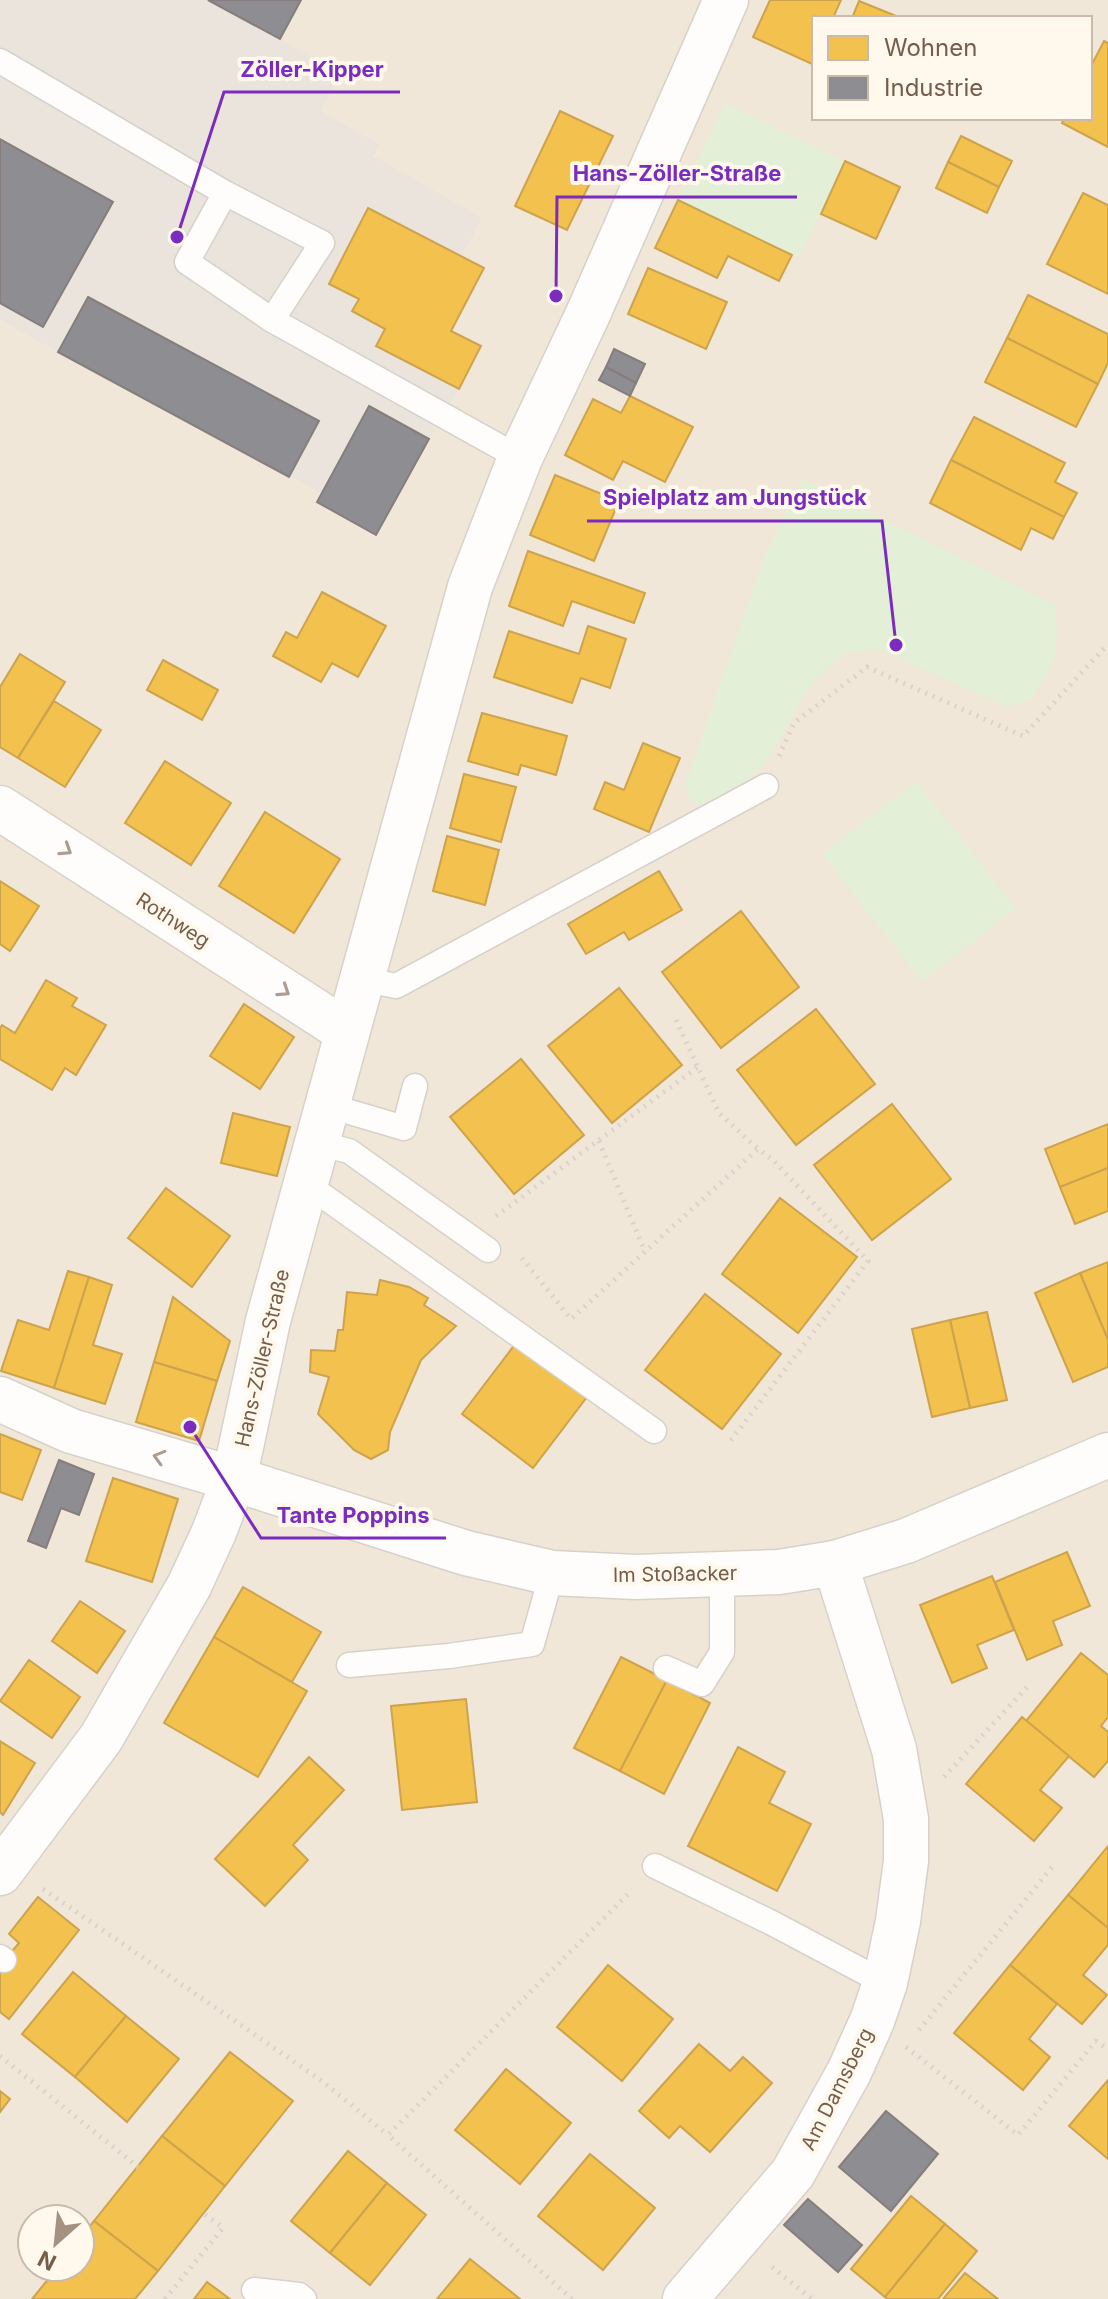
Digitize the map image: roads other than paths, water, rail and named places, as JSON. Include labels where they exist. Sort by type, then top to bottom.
[{"type":"street","name":"Hans-Zöller-Straße","points":[[20,1879],[189,1586],[234,1479],[268,1321],[470,587],[520,458],[588,314],[726,0]]},
{"type":"street","name":"Rothweg","points":[[0,808],[346,1031]]},
{"type":"street","name":"Im Stoßacker","points":[[0,1399],[71,1431],[466,1553],[552,1573],[636,1577],[779,1572],[835,1563],[906,1541],[1108,1455]]},
{"type":"street","name":"Am Damsberg","points":[[685,2299],[793,2173],[849,2072],[872,2021],[885,1983],[898,1921],[906,1861],[906,1819],[894,1749],[835,1563]]},
{"type":"lane","points":[[0,61],[225,193],[322,243],[272,320]]},
{"type":"lane","points":[[225,193],[187,262],[272,320],[520,458]]},
{"type":"lane","points":[[362,979],[396,986],[766,786]]},
{"type":"lane","points":[[316,1144],[404,1128],[415,1086]]},
{"type":"lane","points":[[316,1144],[349,1151],[488,1250]]},
{"type":"lane","points":[[316,1144],[654,1431]]},
{"type":"lane","points":[[349,1665],[449,1656],[532,1644],[552,1573]]},
{"type":"lane","points":[[666,1668],[702,1684],[722,1652],[722,1574]]},
{"type":"lane","points":[[655,1866],[885,1983]]},
{"type":"lane","points":[[254,2290],[299,2295],[304,2299]]},
{"type":"place","name":"Zöller-Kipper","points":[[177,237]]},
{"type":"place","name":"Hans-Zöller-Straße","points":[[556,296]]},
{"type":"place","name":"Spielplatz am Jungstück","points":[[896,645]]},
{"type":"place","name":"Tante Poppins","points":[[190,1427]]}]
